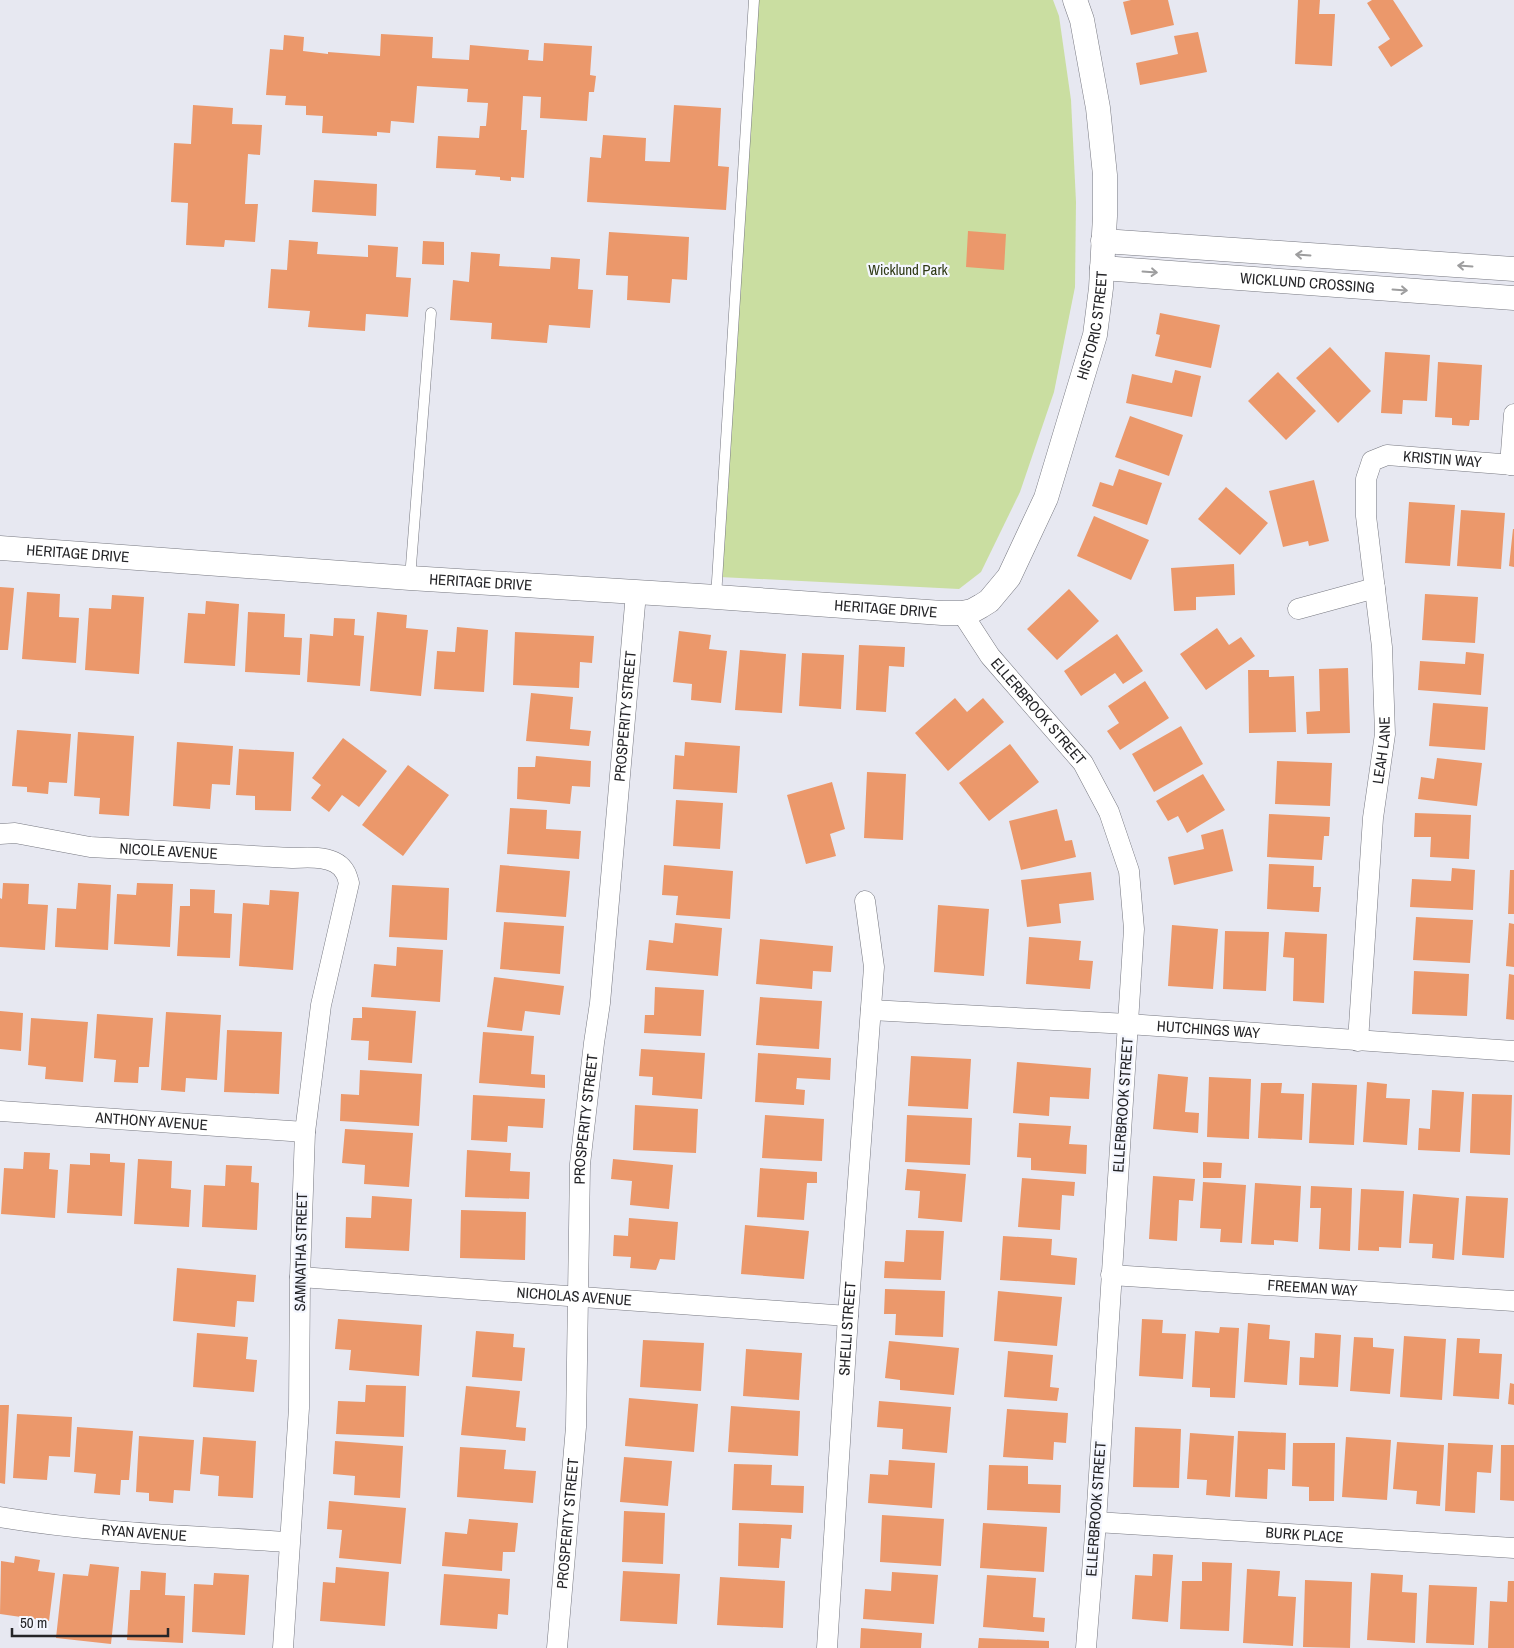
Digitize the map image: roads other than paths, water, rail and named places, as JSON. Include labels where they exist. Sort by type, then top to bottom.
[{"type":"street","name":"HISTORIC STREET","points":[[962,614],[972,611],[989,601],[1009,577],[1046,498],[1095,335],[1102,268],[1105,175],[1098,108],[1082,20],[1076,0]]},
{"type":"street","name":"WICKLUND CROSSING","points":[[1103,241],[1514,269]]},
{"type":"street","name":"WICKLUND CROSSING","points":[[1102,268],[1514,298]]},
{"type":"street","points":[[1512,465],[1514,414]]},
{"type":"street","name":"KRISTIN WAY","points":[[1372,461],[1387,455],[1512,465]]},
{"type":"street","name":"LEAH LANE","points":[[1358,1040],[1373,818],[1384,734],[1382,647],[1365,498],[1366,479],[1372,461]]},
{"type":"street","name":"HERITAGE DRIVE","points":[[0,548],[410,578],[962,614]]},
{"type":"street","points":[[1298,610],[1375,588]]},
{"type":"street","name":"PROSPERITY STREET","points":[[558,1648],[576,1427],[580,1164],[600,1003],[636,593]]},
{"type":"street","name":"ELLERBROOK STREET","points":[[962,614],[990,656],[1083,763],[1109,812],[1129,871],[1134,929],[1096,1522],[1086,1648]]},
{"type":"street","name":"NICOLE AVENUE","points":[[0,834],[15,833],[90,846],[292,858],[315,857],[337,863]]},
{"type":"street","name":"SAMNATHA STREET","points":[[283,1648],[299,1408],[300,1277],[305,1132],[321,1005],[349,884],[345,871],[337,863]]},
{"type":"street","name":"SHELLI STREET","points":[[827,1648],[848,1316],[874,967],[865,901]]},
{"type":"street","name":"HUTCHINGS WAY","points":[[871,1010],[1128,1024],[1514,1051]]},
{"type":"street","name":"ANTHONY AVENUE","points":[[0,1110],[305,1132]]},
{"type":"street","name":"FREEMAN WAY","points":[[1111,1275],[1514,1301]]},
{"type":"street","name":"NICHOLAS AVENUE","points":[[300,1277],[848,1316]]},
{"type":"street","name":"RYAN AVENUE","points":[[0,1517],[43,1524],[133,1533],[289,1542]]},
{"type":"street","name":"BURK PLACE","points":[[1096,1522],[1514,1548]]},
{"type":"lane","points":[[716,597],[754,0]]},
{"type":"lane","points":[[410,578],[432,313]]},
{"type":"park label","name":"Wicklund Park","points":[[908,270]]}]
